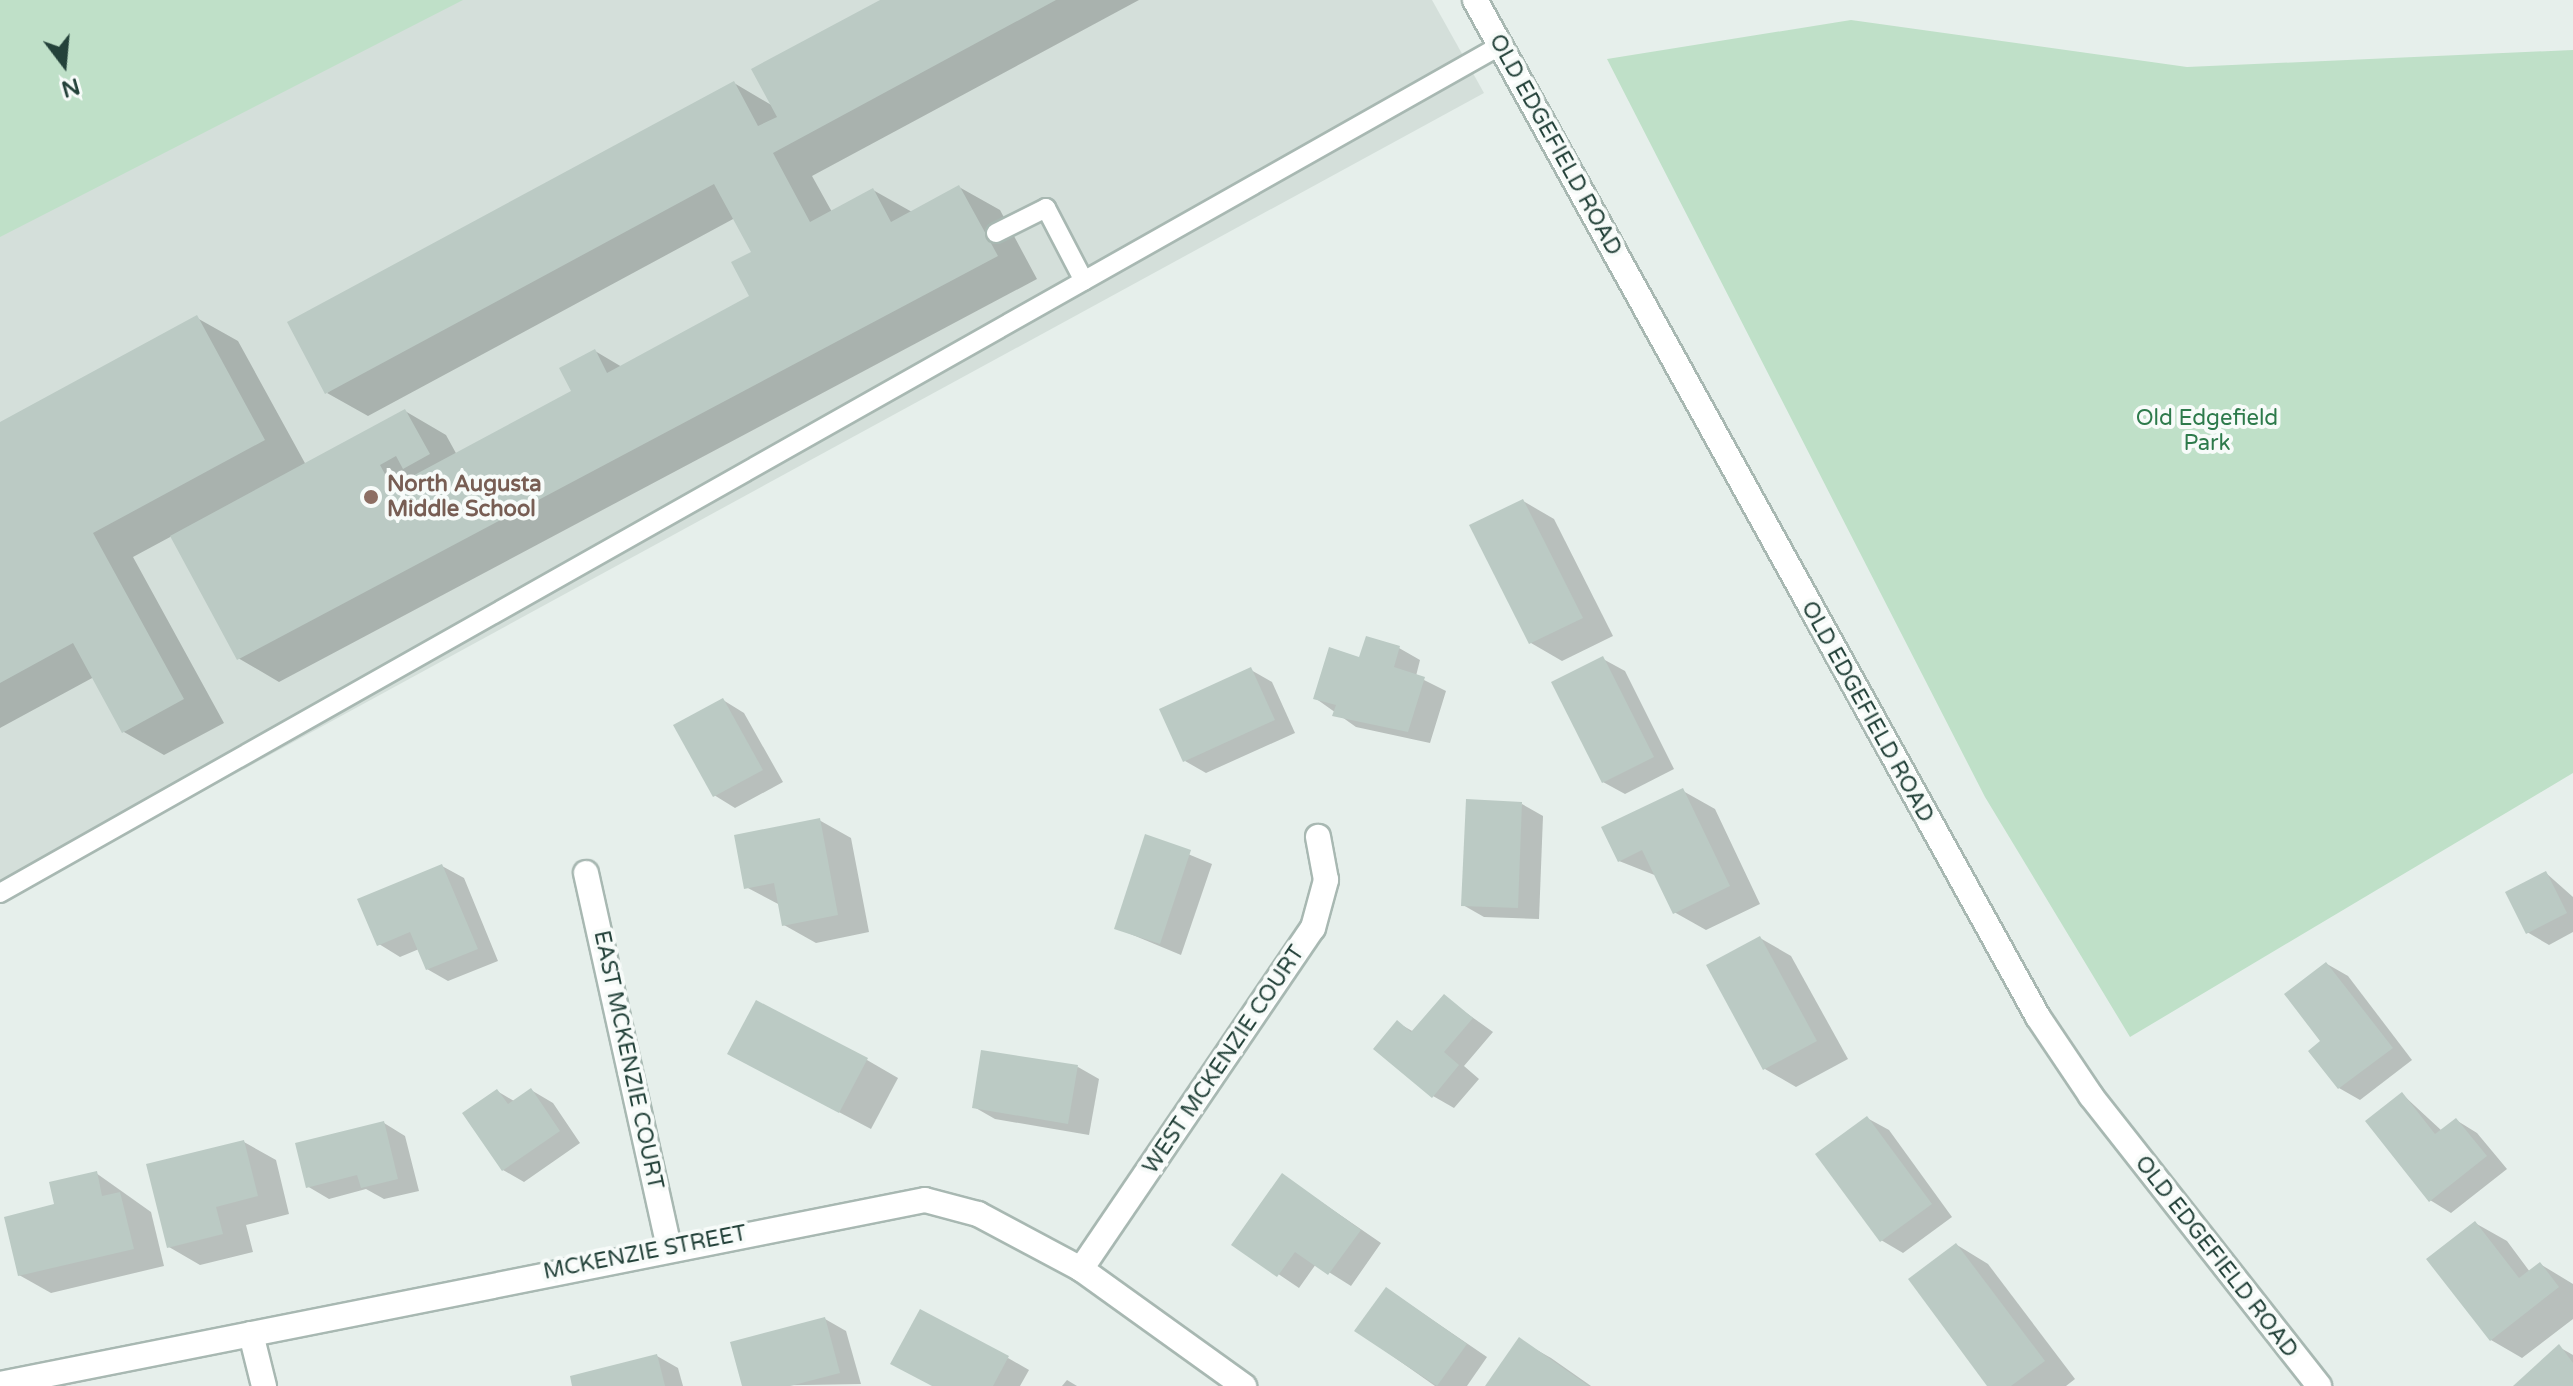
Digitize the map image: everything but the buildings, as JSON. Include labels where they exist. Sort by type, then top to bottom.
[{"type":"street","name":"OLD EDGEFIELD ROAD","points":[[1475,0],[2038,1017],[2091,1096],[2319,1386]]},
{"type":"street","name":"WEST MCKENZIE COURT","points":[[1081,1269],[1313,928],[1326,880],[1318,837]]},
{"type":"street","name":"EAST MCKENZIE COURT","points":[[586,873],[669,1247]]},
{"type":"street","name":"MCKENZIE STREET","points":[[0,1384],[669,1247],[925,1200],[978,1214],[1081,1269],[1244,1386]]},
{"type":"street","points":[[251,1334],[264,1386]]},
{"type":"lane","points":[[0,893],[1501,45]]},
{"type":"lane","points":[[996,233],[1046,208],[1084,281]]},
{"type":"shaded area","name":"North Augusta Middle School","points":[[0,0],[1432,0],[1484,93],[0,902]]},
{"type":"green space","points":[[0,0],[463,0],[0,237]]},
{"type":"green space","name":"Old Edgefield Park","points":[[1851,20],[2187,67],[2573,50],[2573,773],[2130,1037],[1985,797],[1607,59]]},
{"type":"place","name":"North Augusta Middle School","points":[[371,497]]}]
